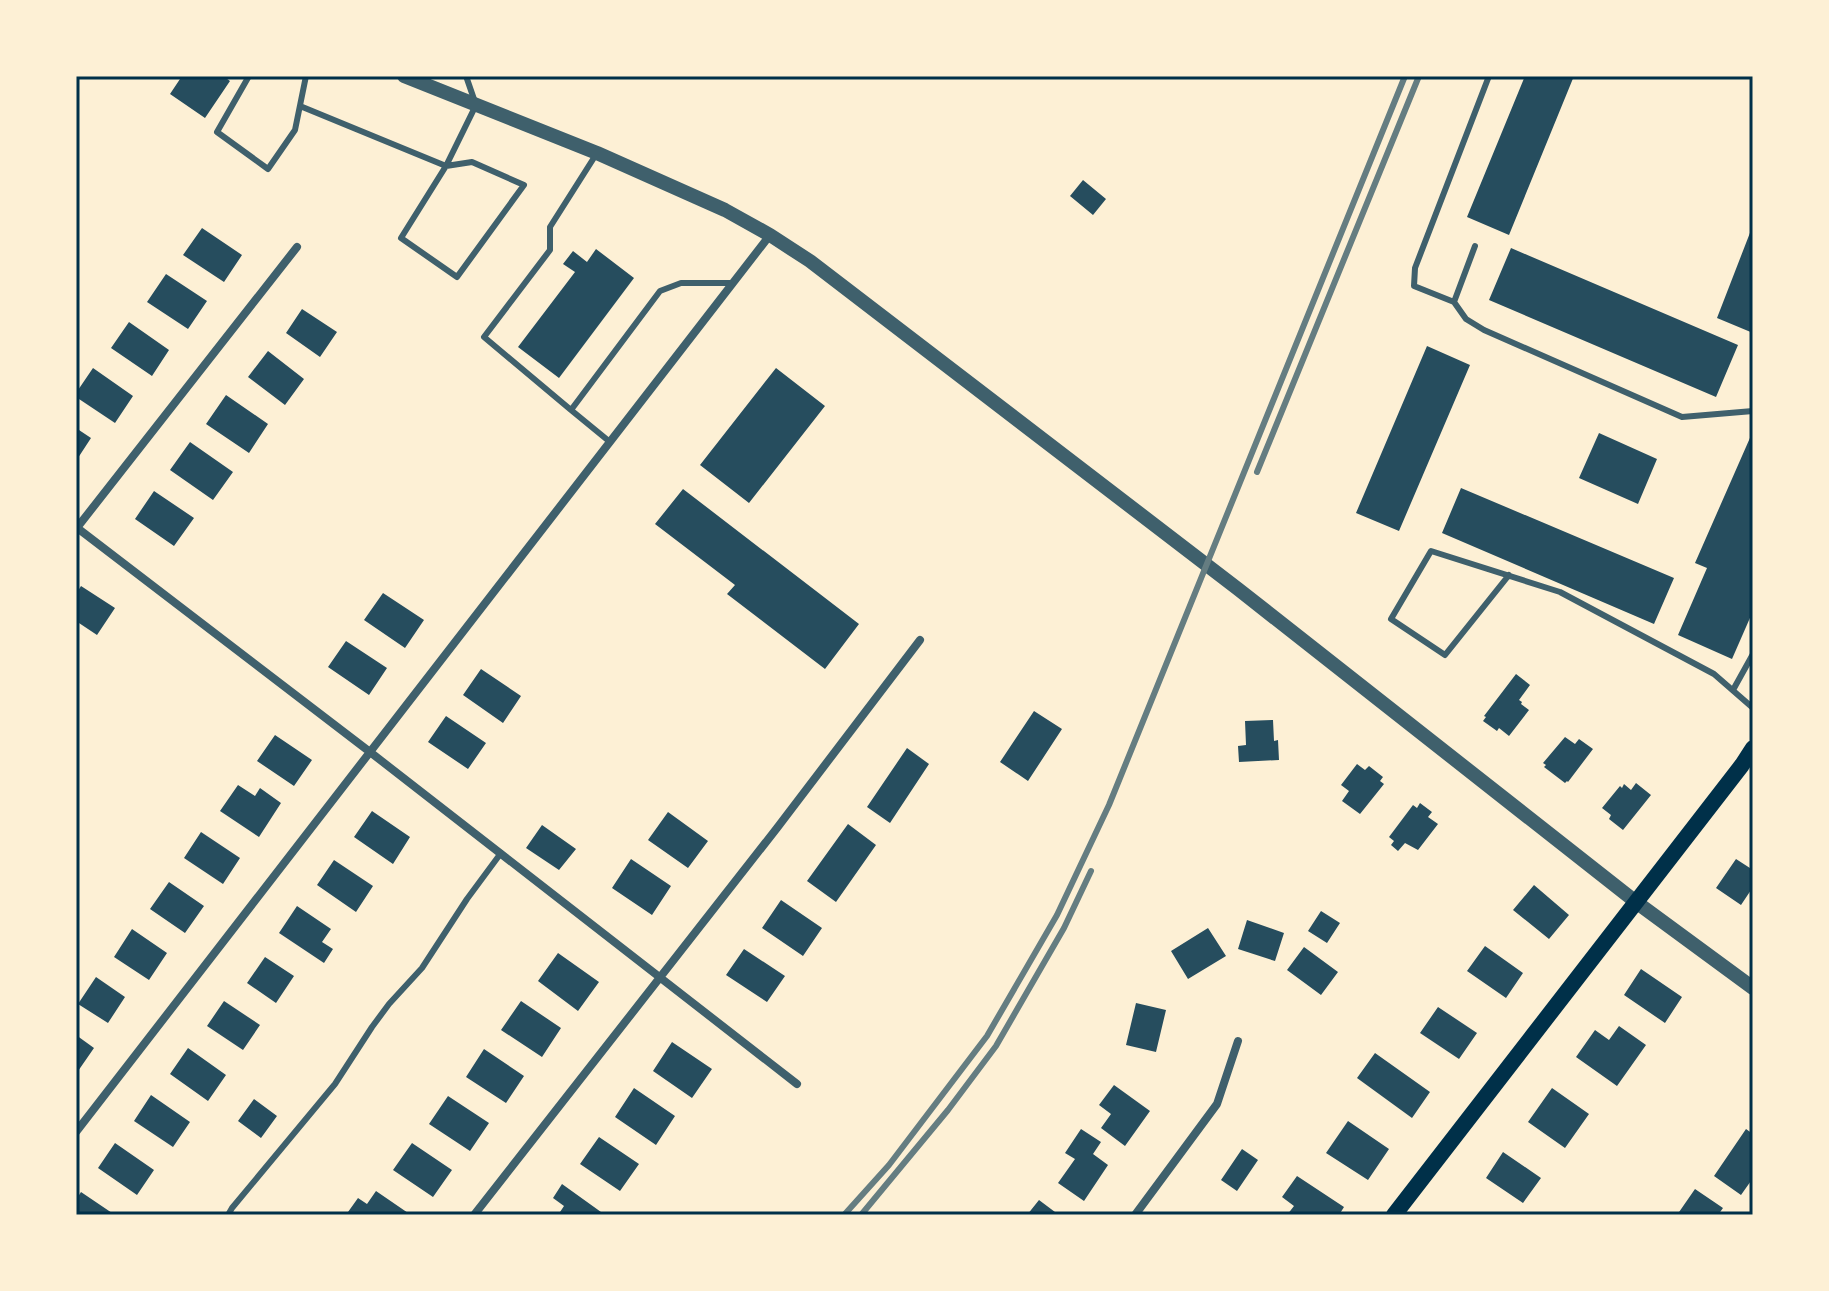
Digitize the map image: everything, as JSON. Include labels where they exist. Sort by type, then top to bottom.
[{"type":"main road","points":[[1394,1215],[1753,748]]},
{"type":"street","points":[[404,76],[597,153],[725,210],[810,261],[1238,589],[1636,902],[1753,988]]},
{"type":"street","points":[[76,1132],[770,235]]},
{"type":"street","points":[[297,247],[76,528],[797,1084]]},
{"type":"street","points":[[474,1215],[775,831],[920,640]]},
{"type":"street","points":[[1135,1215],[1217,1104],[1238,1041]]},
{"type":"lane","points":[[249,76],[217,132],[268,169],[295,130],[306,76]]},
{"type":"lane","points":[[300,106],[446,166],[472,162],[524,185],[457,277],[401,238],[446,166],[476,105],[466,76]]},
{"type":"lane","points":[[1489,76],[1415,268],[1414,286],[1454,302],[1466,319],[1484,330],[1682,417],[1753,411]]},
{"type":"lane","points":[[597,153],[550,227],[550,250],[484,337],[610,442]]},
{"type":"lane","points":[[1454,302],[1475,246]]},
{"type":"lane","points":[[571,410],[660,291],[681,283],[732,283]]},
{"type":"lane","points":[[1509,575],[1445,655],[1391,619],[1431,551],[1509,575],[1560,592],[1714,674],[1753,708]]},
{"type":"lane","points":[[1733,690],[1753,654]]},
{"type":"lane","points":[[228,1215],[335,1084],[372,1027],[422,968],[501,853]]},
{"type":"building","points":[[182,76],[223,76],[230,81],[205,118],[170,94]]},
{"type":"building","points":[[1525,76],[1574,76],[1509,235],[1467,217]]},
{"type":"building","points":[[1083,180],[1106,199],[1093,215],[1070,196]]},
{"type":"building","points":[[1753,225],[1753,333],[1717,318]]},
{"type":"building","points":[[202,228],[242,255],[224,282],[183,255]]},
{"type":"building","points":[[1511,248],[1738,345],[1716,397],[1489,300]]},
{"type":"building","points":[[596,249],[634,278],[559,378],[518,347],[575,272],[563,264],[573,251],[587,262]]},
{"type":"building","points":[[166,274],[207,301],[188,329],[147,302]]},
{"type":"building","points":[[302,309],[337,332],[320,357],[286,333]]},
{"type":"building","points":[[129,322],[169,350],[152,376],[111,348]]},
{"type":"building","points":[[1427,346],[1470,365],[1399,531],[1356,513]]},
{"type":"building","points":[[268,351],[304,379],[285,405],[248,377]]},
{"type":"building","points":[[93,368],[133,396],[115,423],[76,397]]},
{"type":"building","points":[[776,368],[825,406],[749,503],[700,465]]},
{"type":"building","points":[[226,395],[268,424],[249,453],[206,424]]},
{"type":"building","points":[[76,428],[91,438],[76,461]]},
{"type":"building","points":[[1753,431],[1753,611],[1732,659],[1678,635],[1707,568],[1695,563]]},
{"type":"building","points":[[1599,433],[1657,459],[1638,504],[1579,478]]},
{"type":"building","points":[[190,442],[233,472],[213,500],[170,470]]},
{"type":"building","points":[[1461,488],[1674,578],[1654,624],[1442,533]]},
{"type":"building","points":[[683,489],[859,624],[825,669],[727,594],[735,585],[655,524]]},
{"type":"building","points":[[154,491],[194,518],[174,546],[135,519]]},
{"type":"building","points":[[81,586],[115,608],[97,635],[76,621],[76,594]]},
{"type":"building","points":[[383,593],[424,620],[405,648],[364,620]]},
{"type":"building","points":[[346,641],[387,668],[369,695],[328,667]]},
{"type":"building","points":[[481,669],[521,696],[503,723],[463,695]]},
{"type":"building","points":[[1516,674],[1530,685],[1519,700],[1529,710],[1509,736],[1483,721]]},
{"type":"building","points":[[1034,711],[1062,729],[1028,781],[1000,762]]},
{"type":"building","points":[[446,716],[486,743],[468,769],[428,742]]},
{"type":"building","points":[[1273,720],[1279,760],[1239,762],[1238,746],[1246,745],[1245,721]]},
{"type":"building","points":[[275,735],[312,760],[294,786],[257,761]]},
{"type":"building","points":[[1565,737],[1575,744],[1579,739],[1593,749],[1565,783],[1543,763]]},
{"type":"building","points":[[907,748],[929,764],[890,823],[867,807]]},
{"type":"building","points":[[1357,764],[1365,770],[1369,766],[1383,777],[1380,781],[1384,784],[1360,814],[1342,801],[1349,791],[1341,785]]},
{"type":"building","points":[[1636,783],[1651,795],[1623,830],[1609,819],[1611,815],[1602,808],[1620,786],[1622,788],[1624,784],[1631,790]]},
{"type":"building","points":[[238,785],[255,796],[260,788],[281,803],[259,837],[220,811]]},
{"type":"building","points":[[1420,803],[1432,812],[1428,817],[1438,824],[1418,850],[1405,843],[1398,851],[1391,845],[1394,841],[1389,837],[1413,805],[1417,808]]},
{"type":"building","points":[[372,811],[410,837],[393,864],[354,837]]},
{"type":"building","points":[[668,812],[708,841],[688,868],[648,840]]},
{"type":"building","points":[[848,824],[876,845],[836,902],[807,881]]},
{"type":"building","points":[[542,825],[576,849],[559,870],[526,848]]},
{"type":"building","points":[[201,832],[240,858],[223,884],[184,858]]},
{"type":"building","points":[[631,859],[671,886],[652,915],[612,888]]},
{"type":"building","points":[[1736,859],[1753,870],[1753,887],[1741,905],[1716,888]]},
{"type":"building","points":[[334,860],[373,886],[356,912],[317,885]]},
{"type":"building","points":[[169,882],[204,906],[185,933],[150,909]]},
{"type":"building","points":[[1534,885],[1569,915],[1549,939],[1513,910]]},
{"type":"building","points":[[781,900],[822,928],[803,956],[762,928]]},
{"type":"building","points":[[297,906],[331,929],[322,942],[333,949],[324,963],[279,933]]},
{"type":"building","points":[[1321,911],[1340,923],[1327,943],[1308,931]]},
{"type":"building","points":[[1247,920],[1284,933],[1275,961],[1238,949]]},
{"type":"building","points":[[1208,928],[1226,956],[1188,979],[1171,951]]},
{"type":"building","points":[[132,929],[167,953],[149,980],[114,957]]},
{"type":"building","points":[[1485,946],[1523,973],[1506,998],[1467,971]]},
{"type":"building","points":[[1304,947],[1338,972],[1321,995],[1287,970]]},
{"type":"building","points":[[744,949],[785,976],[767,1002],[726,975]]},
{"type":"building","points":[[558,953],[599,982],[578,1011],[538,981]]},
{"type":"building","points":[[265,957],[294,976],[276,1003],[247,983]]},
{"type":"building","points":[[1641,969],[1682,997],[1665,1023],[1624,995]]},
{"type":"building","points":[[96,977],[125,997],[108,1023],[78,1004]]},
{"type":"building","points":[[224,1001],[260,1025],[243,1050],[207,1026]]},
{"type":"building","points":[[521,1001],[561,1028],[542,1057],[501,1030]]},
{"type":"building","points":[[1136,1003],[1166,1010],[1156,1052],[1126,1045]]},
{"type":"building","points":[[1438,1007],[1477,1033],[1459,1059],[1420,1033]]},
{"type":"building","points":[[1619,1026],[1646,1045],[1617,1086],[1576,1057],[1595,1030],[1609,1040]]},
{"type":"building","points":[[76,1035],[94,1048],[76,1074]]},
{"type":"building","points":[[672,1042],[712,1069],[692,1098],[653,1071]]},
{"type":"building","points":[[188,1048],[226,1075],[208,1101],[170,1074]]},
{"type":"building","points":[[484,1049],[524,1076],[506,1103],[466,1077]]},
{"type":"building","points":[[1375,1053],[1430,1092],[1412,1118],[1357,1078]]},
{"type":"building","points":[[1114,1085],[1150,1111],[1125,1146],[1101,1128],[1111,1114],[1099,1105]]},
{"type":"building","points":[[634,1088],[675,1116],[656,1145],[615,1117]]},
{"type":"building","points":[[1552,1088],[1589,1114],[1565,1148],[1528,1122]]},
{"type":"building","points":[[151,1095],[190,1122],[173,1147],[134,1121]]},
{"type":"building","points":[[448,1096],[489,1123],[470,1151],[429,1124]]},
{"type":"building","points":[[254,1099],[277,1116],[261,1138],[238,1121]]},
{"type":"building","points":[[1348,1121],[1389,1149],[1368,1180],[1326,1153]]},
{"type":"building","points":[[1081,1129],[1101,1142],[1093,1154],[1108,1165],[1084,1201],[1058,1183],[1075,1159],[1065,1153]]},
{"type":"building","points":[[1746,1129],[1753,1134],[1753,1178],[1741,1195],[1714,1176]]},
{"type":"building","points":[[599,1137],[639,1164],[620,1191],[580,1164]]},
{"type":"building","points":[[115,1143],[154,1170],[137,1195],[98,1168]]},
{"type":"building","points":[[412,1143],[452,1170],[433,1197],[393,1170]]},
{"type":"building","points":[[1242,1149],[1258,1160],[1237,1191],[1221,1180]]},
{"type":"building","points":[[1503,1152],[1541,1178],[1523,1203],[1486,1178]]},
{"type":"building","points":[[1297,1176],[1344,1207],[1339,1215],[1287,1215],[1294,1206],[1282,1197]]},
{"type":"building","points":[[562,1184],[601,1212],[599,1215],[558,1215],[564,1206],[553,1198]]},
{"type":"building","points":[[1695,1189],[1723,1208],[1718,1215],[1677,1215]]},
{"type":"building","points":[[376,1191],[411,1215],[352,1215],[348,1212],[358,1198],[367,1204]]},
{"type":"building","points":[[81,1192],[115,1215],[76,1215],[76,1200]]},
{"type":"building","points":[[1039,1200],[1059,1215],[1027,1215]]},
{"type":"railway","points":[[844,1215],[889,1165],[987,1036],[1057,915],[1109,805],[1405,76]]},
{"type":"railway","points":[[1257,472],[1419,76]]},
{"type":"railway","points":[[861,1215],[948,1110],[996,1046],[1064,928],[1091,871]]}]
